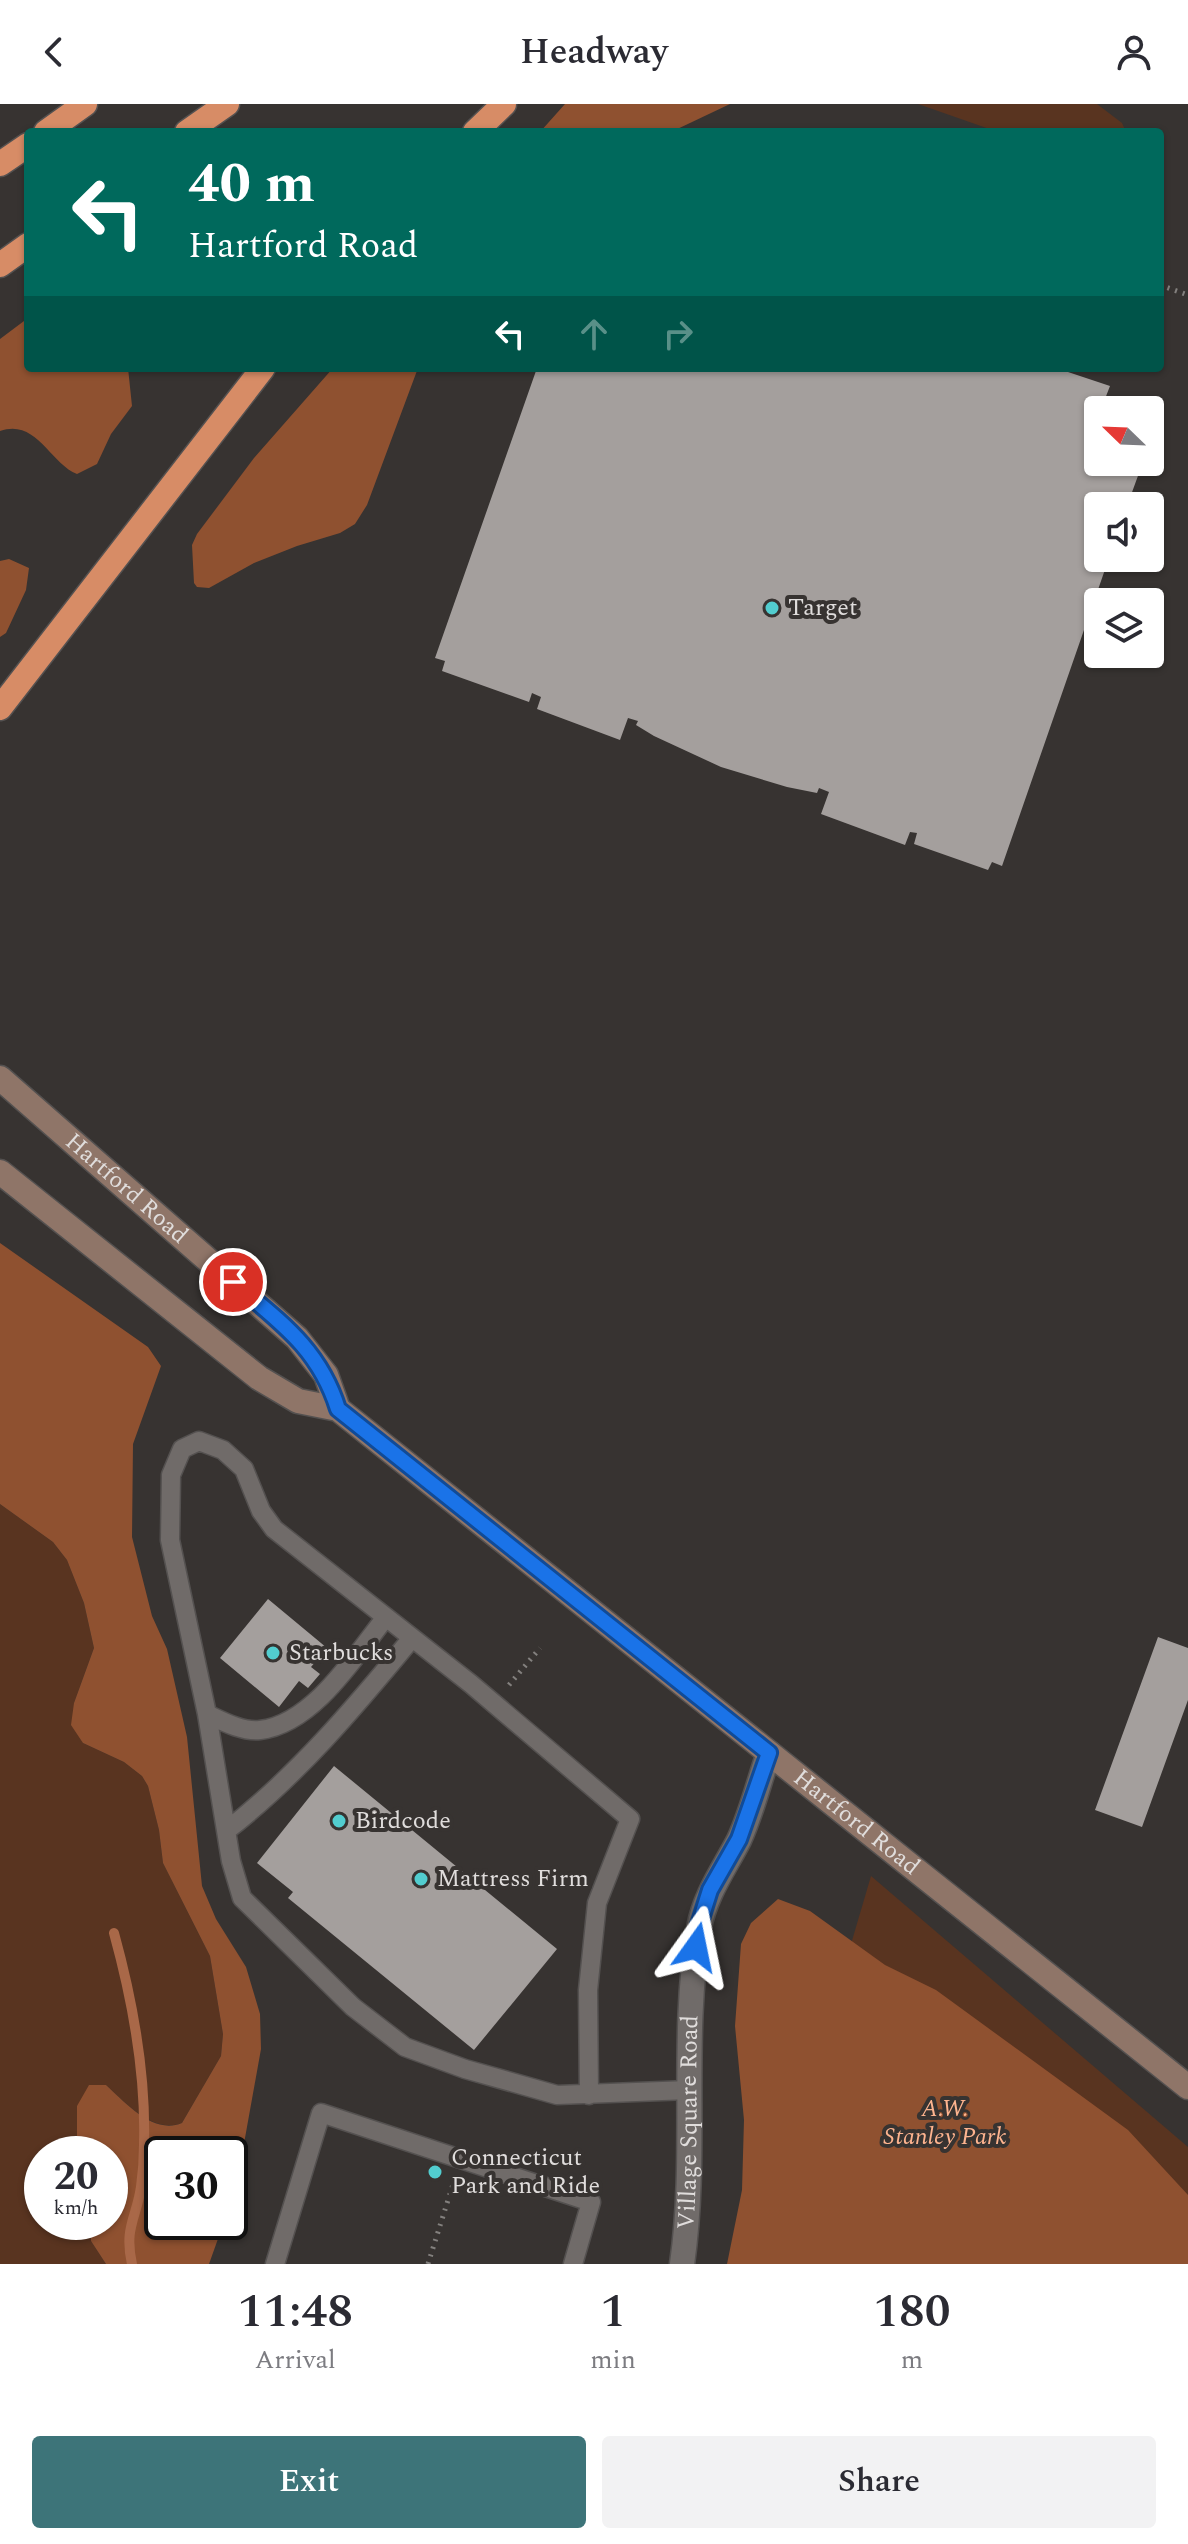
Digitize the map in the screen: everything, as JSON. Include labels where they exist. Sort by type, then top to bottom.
[{"type":"highway","points":[[52,128],[85,104]]},
{"type":"highway","points":[[193,128],[227,104]]},
{"type":"highway","points":[[479,128],[504,104]]},
{"type":"highway","points":[[0,164],[24,148]]},
{"type":"highway","points":[[0,265],[24,248]]},
{"type":"highway","points":[[0,708],[260,372]]},
{"type":"main road","name":"Hartford Road","points":[[0,1078],[297,1338],[326,1375],[338,1409]]},
{"type":"main road","name":"Hartford Road","points":[[0,1172],[259,1378],[298,1401],[338,1409],[1188,2087]]},
{"type":"street","name":"Village Square Road","points":[[682,2264],[689,2219],[693,1969],[699,1925],[710,1890],[739,1839],[769,1753]]},
{"type":"lane","points":[[589,2095],[588,1990],[597,1903],[630,1819],[495,1705],[274,1529],[261,1511],[244,1469],[223,1450],[199,1441],[182,1449],[171,1475],[170,1540],[207,1714],[226,1831],[242,1898],[353,2007],[405,2047],[465,2069],[557,2095],[589,2095],[689,2090]]},
{"type":"lane","points":[[207,1714],[232,1726],[258,1730],[302,1713],[322,1694],[386,1617]]},
{"type":"lane","points":[[226,1831],[252,1811],[351,1713],[412,1638]]},
{"type":"lane","points":[[275,2264],[321,2113],[591,2202],[573,2264]]},
{"type":"path","points":[[1164,286],[1188,295]]},
{"type":"path","points":[[495,1705],[540,1648]]},
{"type":"path","points":[[428,2264],[461,2159]]},
{"type":"green space","points":[[565,104],[730,104],[679,128],[544,128]]},
{"type":"green space","points":[[918,104],[1097,104],[1124,128],[987,128]]},
{"type":"green space","points":[[24,321],[24,372],[128,372],[132,406],[111,434],[97,464],[77,474],[33,436],[13,429],[0,431],[0,339]]},
{"type":"green space","points":[[329,372],[417,372],[367,505],[355,524],[340,533],[254,563],[209,588],[197,587],[194,583],[192,545],[254,458]]},
{"type":"green space","points":[[9,559],[29,568],[26,590],[6,633],[0,637],[0,561]]},
{"type":"green space","points":[[0,1243],[148,1347],[161,1366],[133,1444],[132,1537],[152,1616],[167,1649],[187,1737],[202,1886],[216,1919],[246,1967],[260,2014],[261,2049],[245,2136],[144,2136],[144,2240],[218,2240],[209,2264],[106,2264],[91,2241],[128,2240],[128,2136],[77,2136],[77,2106],[89,2085],[106,2085],[150,2121],[171,2126],[182,2123],[221,2056],[223,2034],[210,1956],[163,1863],[148,1786],[142,1776],[124,1762],[83,1743],[71,1725],[74,1703],[94,1648],[84,1603],[67,1560],[53,1542],[0,1504]]},
{"type":"green space","points":[[0,1504],[53,1542],[67,1560],[84,1603],[94,1648],[74,1703],[83,1743],[124,1762],[142,1776],[148,1786],[163,1863],[210,1956],[223,2034],[221,2056],[182,2123],[171,2125],[150,2121],[106,2085],[77,2106],[77,2136],[24,2136],[24,2240],[91,2240],[106,2264],[0,2264]]},
{"type":"green space","name":"A.W. Stanley Park","points":[[871,1876],[1188,2147],[1188,2264],[757,2264]]},
{"type":"green space","name":"A.W. Stanley Park","points":[[778,1899],[810,1911],[885,1965],[936,1990],[1128,2130],[1188,2195],[1188,2264],[727,2264],[742,2190],[744,2120],[735,2026],[741,1944],[751,1923]]},
{"type":"building","name":"Target","points":[[536,372],[1068,372],[1110,386],[1106,396],[1084,396],[1084,476],[1138,476],[1132,492],[1084,492],[1084,572],[1104,572],[1099,588],[1084,588],[1084,630],[1002,866],[992,862],[988,870],[914,844],[917,833],[910,832],[905,845],[821,814],[829,792],[819,788],[817,793],[787,787],[721,767],[654,736],[636,725],[638,721],[628,718],[620,740],[537,709],[541,697],[532,693],[529,702],[442,671],[445,661],[435,658]]},
{"type":"building","name":"Starbucks","points":[[268,1599],[327,1648],[311,1667],[320,1674],[308,1688],[299,1681],[279,1707],[220,1658]]},
{"type":"building","points":[[1158,1637],[1188,1648],[1188,1700],[1142,1827],[1095,1810]]},
{"type":"building","points":[[334,1766],[557,1949],[474,2050],[288,1898],[293,1892],[257,1863]]},
{"type":"waterway","points":[[114,1933],[132,2011],[143,2090],[143,2166],[130,2232],[132,2264]]},
{"type":"place","name":"Target","points":[[772,608]]},
{"type":"place","name":"Starbucks","points":[[273,1653]]},
{"type":"place","name":"Birdcode","points":[[339,1821]]},
{"type":"place","name":"Mattress Firm","points":[[421,1879]]},
{"type":"place","name":"Connecticut Park and Ride","points":[[435,2172]]},
{"type":"route","points":[[233,1282],[306,1348],[326,1375],[338,1409],[769,1753],[739,1839],[710,1890],[696,1947]]}]
